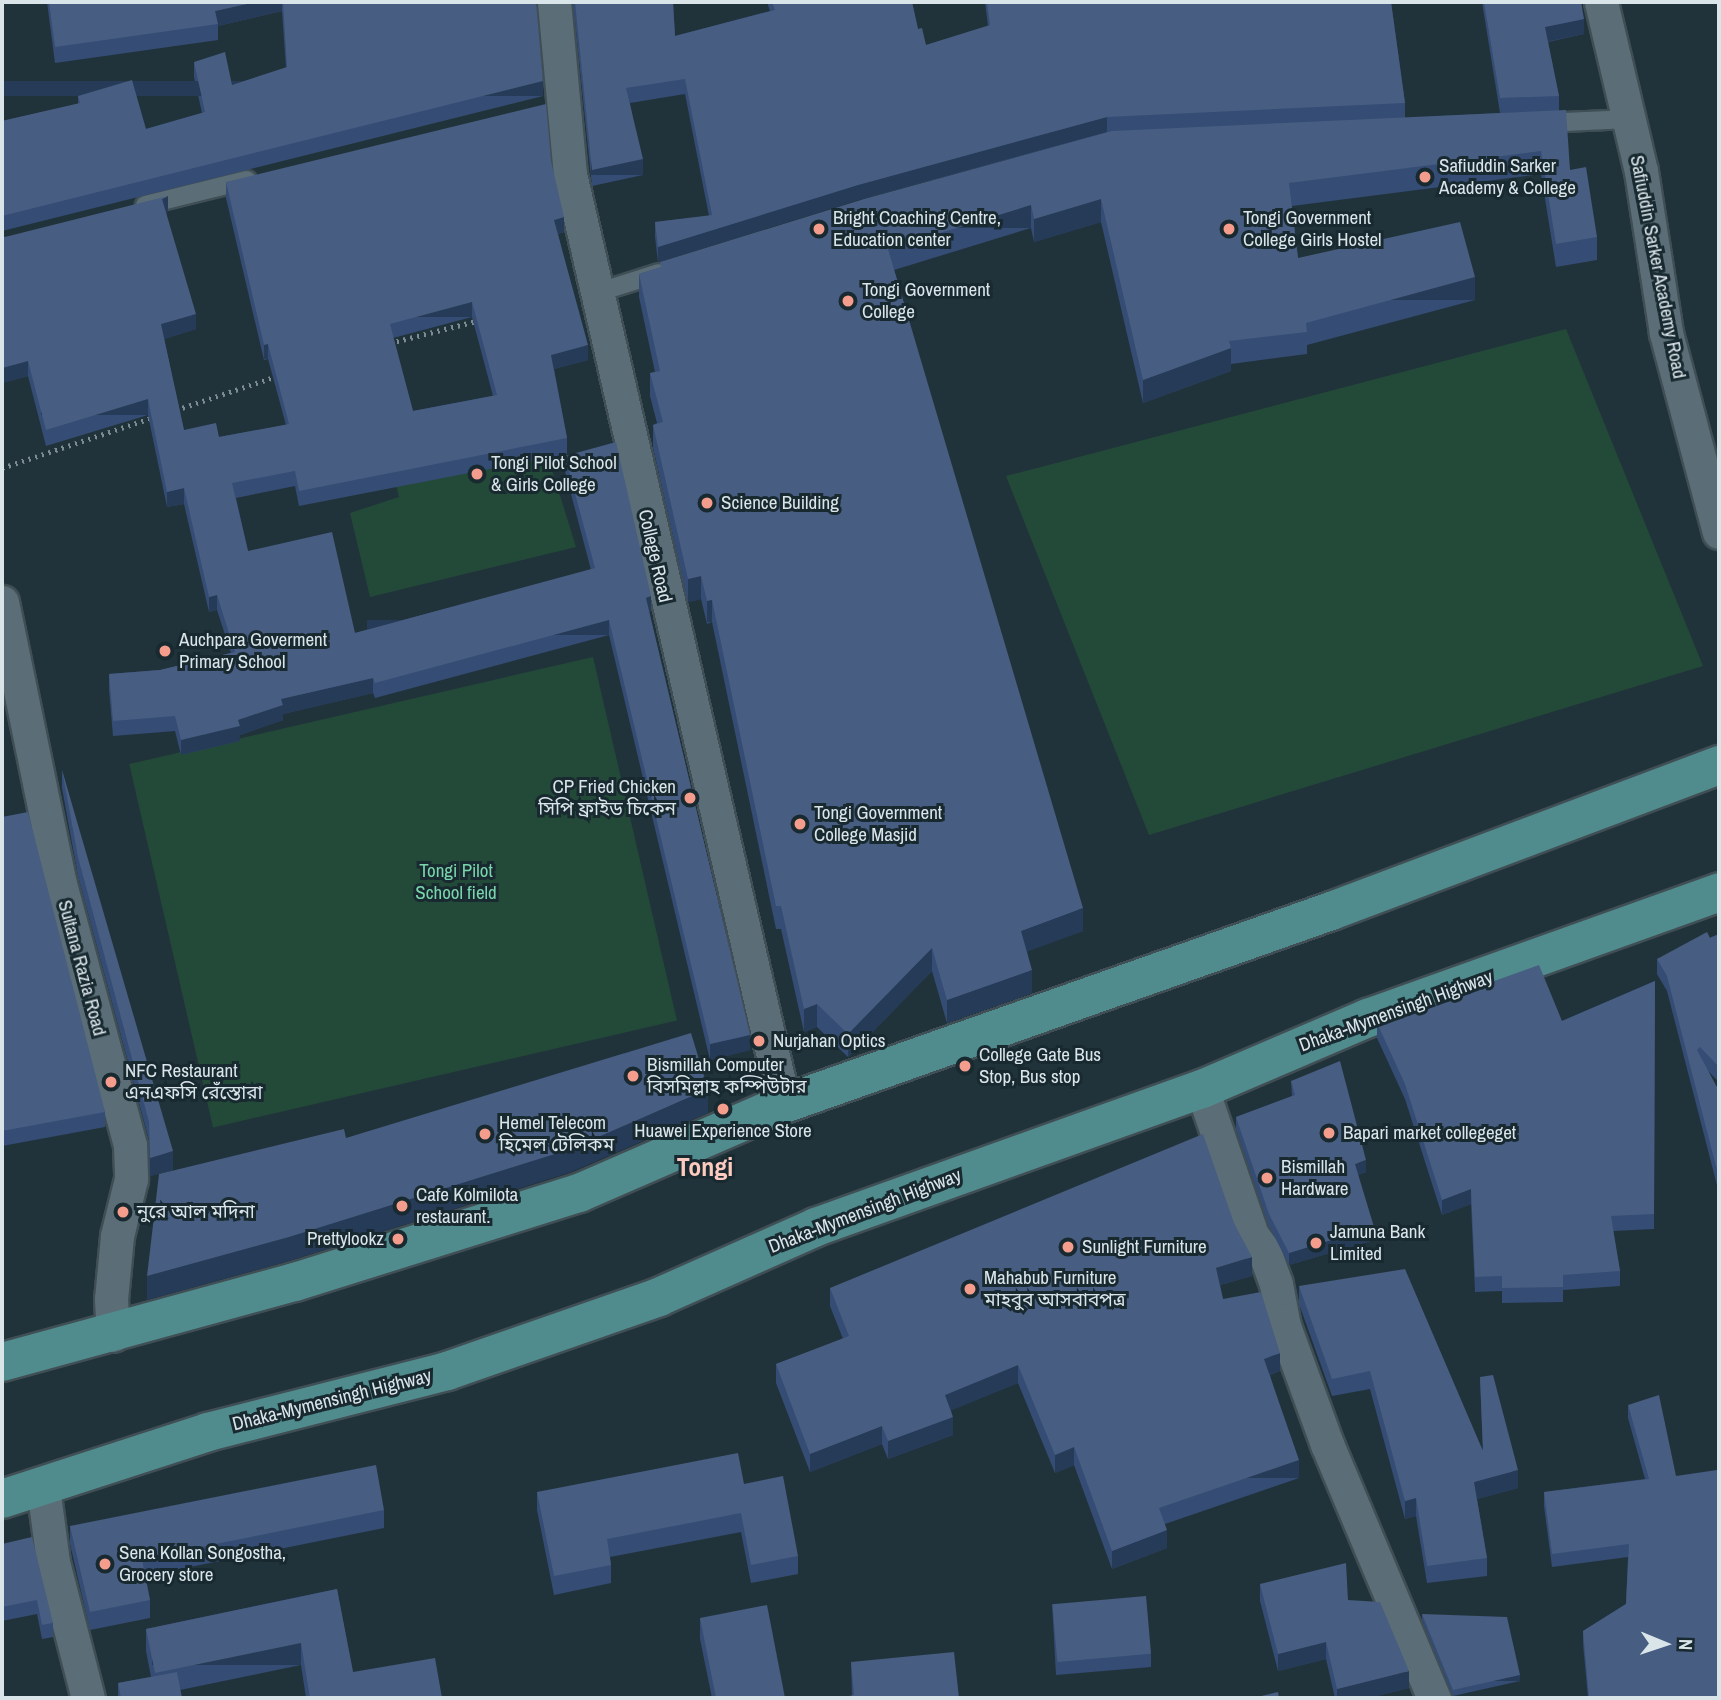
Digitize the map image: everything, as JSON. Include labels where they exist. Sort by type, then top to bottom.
[{"type":"highway","points":[[2,1362],[113,1335],[579,1193],[784,1104],[1331,911],[1719,765]]},
{"type":"highway","name":"Dhaka-Mymensingh Highway","points":[[2,1499],[208,1432],[459,1367],[659,1297],[816,1227],[1202,1089],[1368,1018],[1719,892]]},
{"type":"street","name":"College Road","points":[[554,2],[556,105],[570,174],[784,1104]]},
{"type":"street","name":"Safiuddin Sarker Academy Road","points":[[1601,2],[1629,119],[1667,333],[1719,532]]},
{"type":"street","name":"Sultana Razia Road","points":[[2,602],[59,880],[130,1145],[131,1179],[117,1236],[111,1299],[113,1335]]},
{"type":"street","points":[[1202,1089],[1252,1235],[1264,1251],[1276,1284],[1284,1326],[1327,1444],[1434,1698]]},
{"type":"street","points":[[43,1487],[53,1562],[88,1698]]},
{"type":"lane","points":[[1520,124],[1629,119]]},
{"type":"lane","points":[[122,211],[269,175]]},
{"type":"lane","points":[[596,293],[676,268]]},
{"type":"path","points":[[380,346],[488,318]]},
{"type":"path","points":[[172,411],[288,373]]},
{"type":"path","points":[[2,468],[159,415]]},
{"type":"green space","points":[[1566,329],[1703,666],[1149,835],[1006,476]]},
{"type":"green space","points":[[538,425],[576,547],[370,597],[350,513],[399,497],[391,463]]},
{"type":"green space","name":"Tongi Pilot School field","points":[[593,657],[677,1020],[213,1128],[129,764]]},
{"type":"building","points":[[49,2],[256,2],[215,11],[218,24],[55,47]]},
{"type":"building","points":[[283,2],[536,2],[543,81],[2,216],[2,121],[80,103],[78,96],[132,80],[146,129],[205,112],[194,62],[225,52],[232,85],[287,67]]},
{"type":"building","points":[[575,2],[673,2],[675,36],[775,10],[772,2],[912,2],[918,29],[922,28],[926,45],[990,25],[987,2],[1391,2],[1405,103],[1107,117],[858,185],[658,247],[655,222],[712,215],[685,79],[626,88],[643,159],[592,170]]},
{"type":"building","points":[[1484,2],[1581,2],[1584,19],[1545,27],[1559,96],[1500,98]]},
{"type":"building","points":[[546,104],[551,161],[564,217],[554,220],[588,345],[551,355],[567,438],[299,491],[295,471],[232,483],[248,551],[332,532],[355,633],[595,568],[565,456],[616,442],[651,596],[646,598],[750,1035],[710,1044],[609,620],[375,683],[373,678],[281,699],[283,705],[238,720],[240,726],[181,740],[175,716],[113,721],[109,674],[160,670],[235,652],[217,595],[209,597],[184,488],[167,492],[148,399],[46,430],[28,361],[2,368],[2,236],[168,196],[162,199],[196,314],[161,324],[184,430],[216,423],[219,437],[289,424],[268,344],[264,345],[226,182]],"holes":[[[472,302],[497,395],[413,411],[390,324]]]},
{"type":"building","points":[[1566,110],[1570,170],[1586,167],[1597,237],[1556,244],[1541,151],[1289,183],[1298,258],[1460,222],[1475,277],[1306,323],[1307,332],[1229,341],[1231,348],[1143,380],[1101,199],[1034,219],[1031,205],[888,249],[1083,908],[1021,931],[1032,970],[947,1000],[932,948],[848,1034],[817,1004],[804,1009],[781,906],[776,906],[712,600],[707,601],[701,576],[688,579],[653,425],[663,422],[650,373],[660,371],[639,274],[661,267],[660,262],[864,199],[1112,131]]},
{"type":"building","points":[[62,770],[173,1151],[150,1158],[149,1122],[78,857]]},
{"type":"building","points":[[28,812],[105,1112],[2,1131],[2,817]]},
{"type":"building","points":[[1707,932],[1710,938],[1719,934],[1719,1067],[1700,1047],[1697,1050],[1719,1091],[1719,1178],[1667,976],[1657,959]]},
{"type":"building","points":[[1539,965],[1562,1021],[1655,981],[1654,1214],[1611,1216],[1620,1271],[1563,1275],[1563,1287],[1502,1288],[1502,1276],[1475,1277],[1471,1189],[1442,1200],[1405,1084],[1377,1023]]},
{"type":"building","points":[[691,1033],[708,1089],[571,1149],[289,1237],[147,1276],[159,1174],[344,1129],[346,1138]]},
{"type":"building","points":[[1340,1061],[1366,1160],[1355,1164],[1374,1227],[1289,1253],[1269,1214],[1236,1117],[1295,1095],[1291,1081]]},
{"type":"building","points":[[1203,1134],[1234,1223],[1252,1257],[1216,1268],[1223,1299],[1261,1292],[1280,1353],[1264,1359],[1299,1460],[1159,1508],[1167,1530],[1112,1551],[1074,1447],[1055,1455],[1018,1365],[945,1395],[953,1417],[888,1441],[882,1426],[810,1454],[776,1364],[849,1336],[830,1288]]},
{"type":"building","points":[[1405,1269],[1483,1451],[1480,1377],[1493,1375],[1518,1470],[1474,1482],[1487,1558],[1427,1566],[1416,1498],[1405,1501],[1370,1371],[1332,1379],[1299,1286]]},
{"type":"building","points":[[1659,1395],[1676,1476],[1717,1470],[1719,1698],[1589,1698],[1583,1631],[1626,1604],[1629,1544],[1552,1554],[1544,1492],[1649,1479],[1628,1405]]},
{"type":"building","points":[[738,1453],[744,1484],[783,1476],[798,1556],[751,1565],[741,1513],[607,1539],[611,1565],[554,1576],[537,1492]]},
{"type":"building","points":[[376,1465],[384,1510],[142,1559],[150,1600],[90,1612],[70,1526]]},
{"type":"building","points":[[32,1537],[53,1623],[42,1625],[37,1600],[2,1607],[2,1544]]},
{"type":"building","points":[[1346,1563],[1348,1600],[1380,1602],[1409,1671],[1337,1689],[1326,1642],[1278,1654],[1260,1584]]},
{"type":"building","points":[[337,1589],[353,1672],[435,1658],[442,1698],[310,1698],[301,1643],[155,1673],[146,1629]]},
{"type":"building","points":[[1146,1596],[1151,1654],[1057,1662],[1052,1604]]},
{"type":"building","points":[[767,1605],[785,1698],[716,1698],[700,1618]]},
{"type":"building","points":[[1422,1614],[1507,1617],[1520,1675],[1453,1690]]},
{"type":"building","points":[[954,1652],[959,1698],[838,1698],[854,1695],[851,1662]]},
{"type":"building","points":[[177,1672],[182,1698],[121,1698],[118,1683]]},
{"type":"building","points":[[1278,1692],[1279,1698],[1253,1698]]},
{"type":"place","name":"Safiuddin Sarker Academy & College","points":[[1425,177]]},
{"type":"place","name":"Bright Coaching Centre, Education center","points":[[819,229]]},
{"type":"place","name":"Tongi Government College Girls Hostel","points":[[1229,229]]},
{"type":"place","name":"Tongi Government College","points":[[848,301]]},
{"type":"place","name":"Tongi Pilot School & Girls College","points":[[477,474]]},
{"type":"place","name":"Science Building","points":[[707,503]]},
{"type":"place","name":"Auchpara Goverment Primary School","points":[[165,651]]},
{"type":"place","name":"CP Fried Chicken সিপি ফ্রাইড চিকেন","points":[[690,798]]},
{"type":"place","name":"Tongi Government College Masjid","points":[[800,824]]},
{"type":"place","name":"Nurjahan Optics","points":[[759,1041]]},
{"type":"place","name":"College Gate Bus Stop, Bus stop","points":[[965,1066]]},
{"type":"place","name":"Bismillah Computer বিসমিল্লাহ কম্পিউটার","points":[[633,1076]]},
{"type":"place","name":"NFC Restaurant এনএফসি রেঁস্তোরা","points":[[111,1082]]},
{"type":"place","name":"Huawei Experience Store","points":[[723,1109]]},
{"type":"place","name":"Bapari market collegeget","points":[[1329,1133]]},
{"type":"place","name":"Hemel Telecom হিমেল টেলিকম","points":[[485,1134]]},
{"type":"place","name":"Bismillah Hardware","points":[[1267,1178]]},
{"type":"place","name":"Cafe Kolmilota restaurant.","points":[[402,1206]]},
{"type":"place","name":"নুরে আল মদিনা","points":[[123,1212]]},
{"type":"place","name":"Prettylookz","points":[[398,1239]]},
{"type":"place","name":"Jamuna Bank Limited","points":[[1316,1243]]},
{"type":"place","name":"Sunlight Furniture","points":[[1068,1247]]},
{"type":"place","name":"Mahabub Furniture মাহবুব আসবাবপত্র","points":[[970,1289]]},
{"type":"place","name":"Sena Kollan Songostha, Grocery store","points":[[105,1564]]},
{"type":"district","name":"Tongi","points":[[705,1167]]}]
